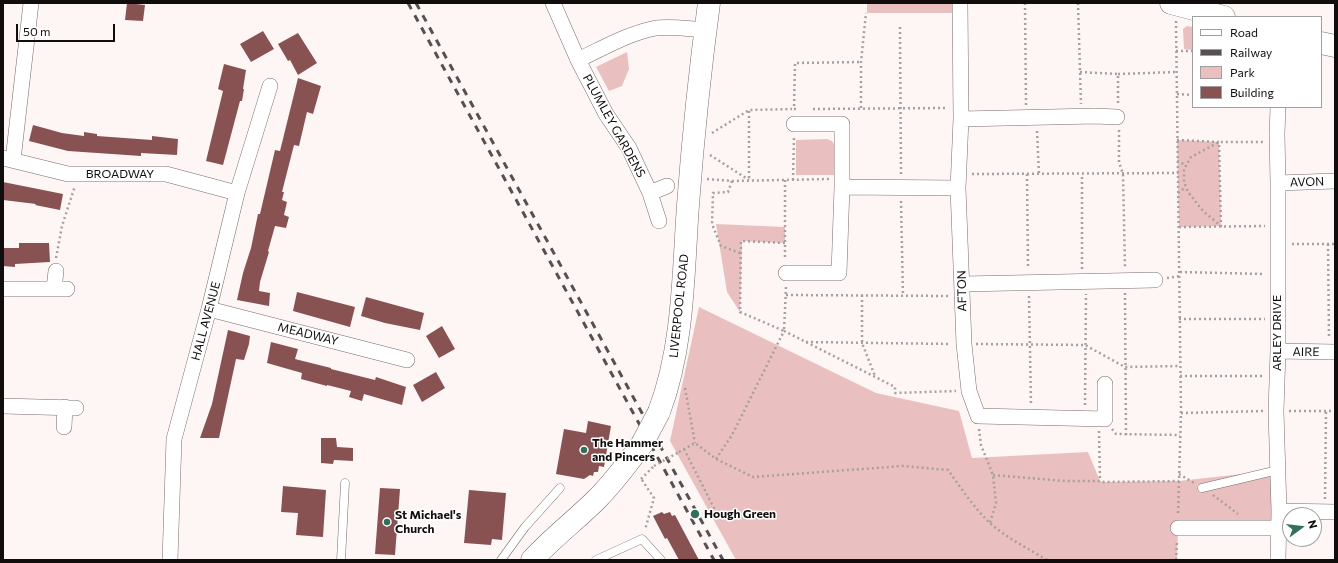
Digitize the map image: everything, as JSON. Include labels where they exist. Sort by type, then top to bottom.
[{"type":"main road","name":"LIVERPOOL ROAD","points":[[532,560],[545,545],[606,489],[623,470],[642,444],[659,412],[669,384],[676,353],[680,316],[693,144],[709,3]]},
{"type":"main road","points":[[1173,4],[1220,16]]},
{"type":"main road","points":[[1322,43],[1335,46]]},
{"type":"street","points":[[8,159],[31,3]]},
{"type":"street","name":"PLUMLEY GARDENS","points":[[553,3],[578,60],[606,114],[629,148],[650,193],[659,221]]},
{"type":"street","name":"AFTON","points":[[960,3],[961,113],[958,181],[964,344],[969,391],[978,416]]},
{"type":"street","name":"PLUMLEY GARDENS","points":[[578,60],[638,33],[656,28],[671,27],[706,30]]},
{"type":"street","name":"HALL AVENUE","points":[[170,560],[174,439],[209,309],[237,192],[270,86]]},
{"type":"street","name":"ARLEY DRIVE","points":[[1278,108],[1278,351],[1276,411],[1279,511],[1278,560]]},
{"type":"street","points":[[961,113],[1031,117],[1118,117]]},
{"type":"street","points":[[786,273],[839,273],[842,124],[794,116]]},
{"type":"street","name":"BROADWAY","points":[[8,159],[68,174],[166,174],[237,192]]},
{"type":"street","points":[[842,183],[901,187],[958,181]]},
{"type":"street","name":"AVON","points":[[1278,183],[1335,181]]},
{"type":"street","points":[[650,193],[667,186]]},
{"type":"street","points":[[3,289],[61,289],[56,271]]},
{"type":"street","points":[[962,290],[1029,282],[1155,280]]},
{"type":"street","name":"MEADWAY","points":[[209,309],[407,360]]},
{"type":"street","name":"AIRE","points":[[1278,351],[1332,352]]},
{"type":"street","points":[[978,416],[1096,418],[1106,384]]},
{"type":"street","points":[[3,406],[70,407],[64,427]]},
{"type":"street","points":[[1279,511],[1330,512]]},
{"type":"street","points":[[1178,528],[1278,528]]},
{"type":"lane","points":[[1202,488],[1278,470]]},
{"type":"lane","points":[[341,560],[345,483]]},
{"type":"lane","points":[[500,560],[525,527],[560,488]]},
{"type":"lane","points":[[596,560],[642,539],[660,560]]},
{"type":"path","points":[[1025,3],[1031,117],[1039,174]]},
{"type":"path","points":[[1078,3],[1081,116]]},
{"type":"path","points":[[1173,4],[1176,51],[1180,272],[1180,435],[1176,560]]},
{"type":"path","points":[[860,108],[861,62],[866,13]]},
{"type":"path","points":[[900,27],[903,296]]},
{"type":"path","points":[[1176,51],[1192,51]]},
{"type":"path","points":[[793,180],[795,63],[861,62]]},
{"type":"path","points":[[1080,72],[1118,74],[1176,72]]},
{"type":"path","points":[[1118,74],[1119,162],[1124,174],[1126,435]]},
{"type":"path","points":[[1177,94],[1192,95]]},
{"type":"path","points":[[810,109],[900,108],[961,113]]},
{"type":"path","points":[[749,180],[693,144],[749,110],[794,116],[802,109]]},
{"type":"path","points":[[749,110],[749,180]]},
{"type":"path","points":[[1177,140],[1277,142]]},
{"type":"path","points":[[1219,142],[1191,157],[1184,169],[1184,182],[1188,192],[1203,211],[1221,226]]},
{"type":"path","points":[[1219,142],[1221,226]]},
{"type":"path","points":[[1177,161],[1186,165]]},
{"type":"path","points":[[958,181],[1027,174],[1178,173]]},
{"type":"path","points":[[56,271],[55,260],[62,226],[79,174]]},
{"type":"path","points":[[1027,174],[1031,417]]},
{"type":"path","points":[[1082,174],[1085,345],[1096,418],[1100,481]]},
{"type":"path","points":[[690,178],[732,181],[793,180],[842,183]]},
{"type":"path","points":[[716,459],[732,435],[784,331],[786,295],[785,180]]},
{"type":"path","points":[[732,181],[728,192],[713,193],[712,224],[721,246],[740,253]]},
{"type":"path","points":[[1178,194],[1186,187]]},
{"type":"path","points":[[1179,227],[1277,226]]},
{"type":"path","points":[[785,243],[742,241],[740,253],[740,312],[784,331],[895,387],[895,393],[969,391]]},
{"type":"path","points":[[1277,244],[1335,244]]},
{"type":"path","points":[[1328,244],[1332,352]]},
{"type":"path","points":[[1180,272],[1278,274]]},
{"type":"path","points":[[786,295],[903,296],[962,290]]},
{"type":"path","points":[[862,295],[862,343],[875,377]]},
{"type":"path","points":[[1179,319],[1278,319]]},
{"type":"path","points":[[806,342],[1085,345],[1126,367],[1180,366]]},
{"type":"path","points":[[1180,376],[1277,376]]},
{"type":"path","points":[[684,380],[695,443],[716,459],[753,477],[903,466],[948,470],[969,500],[990,524],[1047,560]]},
{"type":"path","points":[[1326,411],[1330,512]]},
{"type":"path","points":[[1180,413],[1335,411]]},
{"type":"path","points":[[978,416],[981,445],[993,475],[996,504],[990,524]]},
{"type":"path","points":[[1096,418],[1116,434],[1180,435]]},
{"type":"path","points":[[654,466],[695,443]]},
{"type":"path","points":[[684,449],[715,510],[712,515]]},
{"type":"path","points":[[1179,474],[1202,488],[1247,521],[1262,528]]},
{"type":"path","points":[[993,475],[1065,481],[1179,481]]},
{"type":"path","points":[[642,480],[654,498],[642,539]]},
{"type":"green space","points":[[867,3],[960,3],[960,13],[867,13]]},
{"type":"green space","points":[[1187,26],[1192,27],[1192,50],[1184,49],[1183,29]]},
{"type":"green space","points":[[627,52],[629,69],[622,86],[609,91],[596,67]]},
{"type":"green space","points":[[827,139],[832,141],[834,144],[834,175],[796,175],[796,140]]},
{"type":"green space","points":[[1177,140],[1219,142],[1221,226],[1179,227]]},
{"type":"green space","points":[[716,224],[785,227],[785,243],[742,241],[740,312],[727,292]]},
{"type":"green space","points":[[699,307],[876,393],[959,411],[972,458],[1088,452],[1100,481],[1104,482],[1179,481],[1278,470],[1278,528],[1178,528],[1177,560],[736,560],[670,441]]},
{"type":"building","points":[[127,3],[145,5],[143,21],[125,20]]},
{"type":"building","points":[[263,31],[274,49],[251,62],[240,44]]},
{"type":"building","points":[[298,33],[317,63],[298,75],[290,60],[288,61],[278,44]]},
{"type":"building","points":[[224,64],[246,70],[242,101],[240,101],[223,165],[206,161],[223,91],[218,89]]},
{"type":"building","points":[[298,78],[321,86],[313,114],[307,112],[299,146],[294,145],[282,192],[284,192],[282,200],[287,202],[284,215],[289,217],[286,228],[275,226],[260,282],[259,291],[270,293],[269,306],[237,300],[275,150],[280,151]]},
{"type":"building","points":[[33,125],[62,133],[84,136],[84,132],[97,134],[97,136],[152,140],[152,136],[178,139],[177,155],[141,153],[141,156],[68,151],[29,141]]},
{"type":"building","points":[[3,182],[63,194],[60,210],[35,205],[36,204],[3,200]]},
{"type":"building","points":[[19,243],[49,243],[50,262],[15,264],[15,267],[3,266],[3,248],[19,248]]},
{"type":"building","points":[[297,292],[355,307],[350,327],[293,311]]},
{"type":"building","points":[[366,297],[424,313],[420,330],[385,323],[361,316]]},
{"type":"building","points":[[442,326],[455,349],[439,358],[426,336]]},
{"type":"building","points":[[228,330],[250,336],[249,344],[244,360],[236,359],[219,438],[200,438],[212,404]]},
{"type":"building","points":[[271,342],[298,349],[295,359],[375,380],[376,377],[406,387],[402,405],[364,394],[362,401],[349,397],[351,391],[301,379],[302,373],[267,363]]},
{"type":"building","points":[[436,372],[445,388],[422,402],[413,385]]},
{"type":"building","name":"The Hammer and Pincers","points":[[588,421],[611,426],[604,467],[599,466],[598,472],[594,472],[593,476],[590,475],[584,479],[556,474],[564,429],[586,433]]},
{"type":"building","points":[[321,438],[336,438],[337,447],[353,448],[353,461],[334,460],[333,464],[321,463]]},
{"type":"building","points":[[283,486],[326,490],[323,537],[296,535],[298,513],[281,512]]},
{"type":"building","name":"St Michael's Church","points":[[380,488],[400,489],[395,555],[375,554]]},
{"type":"building","points":[[469,490],[506,493],[502,540],[492,539],[491,545],[464,543]]},
{"type":"building","points":[[662,512],[664,514],[670,512],[672,516],[675,515],[699,560],[679,560],[667,538],[665,539],[653,516]]},
{"type":"railway","points":[[408,3],[714,560]]},
{"type":"railway","points":[[416,3],[723,560]]},
{"type":"place","name":"The Hammer and Pincers","points":[[584,450]]},
{"type":"place","name":"Hough Green","points":[[695,514]]},
{"type":"place","name":"St Michael's Church","points":[[387,522]]}]
